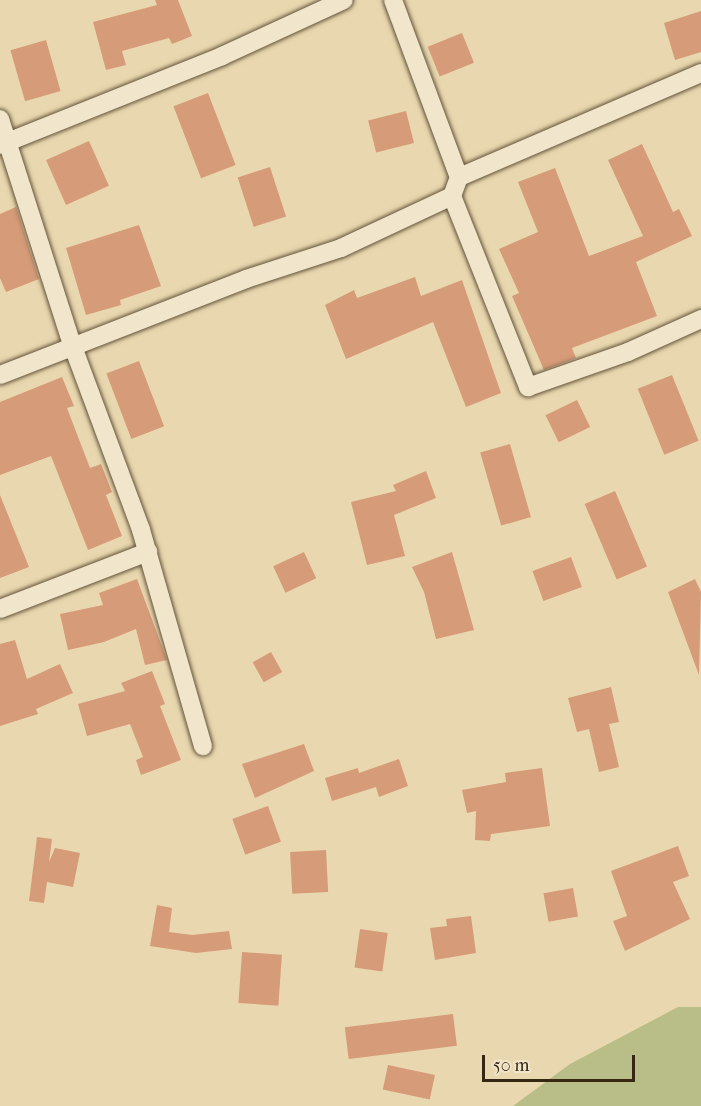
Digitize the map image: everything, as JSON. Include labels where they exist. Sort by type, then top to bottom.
[{"type":"street","points":[[3,143],[222,56],[344,0]]},
{"type":"street","points":[[393,0],[459,177],[452,196],[528,387],[628,352],[701,319]]},
{"type":"street","points":[[459,177],[701,73]]},
{"type":"street","points":[[0,119],[3,143],[72,344],[148,552],[203,746]]},
{"type":"street","points":[[0,375],[72,344],[246,279],[341,248],[452,196]]},
{"type":"street","points":[[0,609],[148,552]]},
{"type":"green space","points":[[678,1007],[701,1007],[701,1106],[513,1106],[570,1064]]},
{"type":"building","points":[[155,0],[178,0],[192,36],[172,44],[169,38],[122,51],[126,65],[106,70],[93,22],[157,5]]},
{"type":"building","points":[[701,11],[701,52],[675,60],[664,23]]},
{"type":"building","points":[[462,33],[474,63],[440,77],[428,47]]},
{"type":"building","points":[[46,40],[61,91],[25,101],[10,50]]},
{"type":"building","points":[[208,93],[236,165],[201,178],[173,106]]},
{"type":"building","points":[[406,111],[414,143],[376,152],[368,120]]},
{"type":"building","points":[[89,141],[109,186],[66,205],[46,160]]},
{"type":"building","points":[[642,144],[673,212],[679,209],[692,236],[636,262],[657,316],[572,348],[576,358],[544,370],[512,296],[519,293],[499,249],[538,232],[518,182],[555,168],[589,256],[643,236],[608,160]]},
{"type":"building","points":[[270,167],[286,216],[254,227],[238,178]]},
{"type":"building","points":[[16,207],[39,279],[6,292],[0,278],[0,214]]},
{"type":"building","points":[[139,225],[161,286],[120,300],[121,305],[86,315],[66,248]]},
{"type":"building","points":[[415,277],[421,296],[462,280],[501,393],[466,407],[433,322],[346,359],[325,305],[354,290],[357,298]]},
{"type":"building","points":[[139,361],[164,426],[131,439],[106,374]]},
{"type":"building","points":[[672,375],[699,441],[664,455],[638,389]]},
{"type":"building","points":[[62,377],[74,406],[67,408],[90,468],[101,464],[112,492],[106,495],[122,536],[88,550],[51,456],[0,475],[0,402]]},
{"type":"building","points":[[577,400],[590,427],[559,442],[546,415]]},
{"type":"building","points":[[510,444],[531,517],[501,526],[480,453]]},
{"type":"building","points":[[426,471],[436,498],[394,515],[405,556],[367,565],[351,502],[396,491],[393,485]]},
{"type":"building","points":[[615,491],[647,566],[617,579],[585,504]]},
{"type":"building","points":[[0,495],[29,567],[0,578]]},
{"type":"building","points":[[304,552],[316,578],[285,593],[273,566]]},
{"type":"building","points":[[452,552],[474,630],[436,639],[424,592],[412,567]]},
{"type":"building","points":[[571,557],[582,587],[543,601],[532,571]]},
{"type":"building","points":[[137,579],[167,660],[145,665],[136,629],[104,642],[68,650],[60,614],[103,605],[99,593]]},
{"type":"building","points":[[695,579],[701,592],[699,675],[668,592]]},
{"type":"building","points":[[15,640],[27,679],[60,664],[73,693],[36,709],[38,714],[0,726],[0,644]]},
{"type":"building","points":[[271,652],[282,672],[264,682],[253,662]]},
{"type":"building","points":[[152,671],[165,704],[160,706],[181,760],[141,775],[136,760],[143,757],[130,724],[87,736],[78,704],[125,691],[121,683]]},
{"type":"building","points":[[611,687],[619,722],[609,724],[619,767],[599,772],[589,729],[577,732],[568,698]]},
{"type":"building","points":[[304,744],[314,771],[255,798],[242,764]]},
{"type":"building","points":[[399,759],[408,786],[379,797],[376,787],[332,801],[325,778],[358,768],[359,773]]},
{"type":"building","points":[[542,768],[550,826],[491,834],[490,841],[475,840],[476,811],[467,813],[462,790],[506,782],[505,773]]},
{"type":"building","points":[[268,806],[281,842],[245,855],[232,819]]},
{"type":"building","points":[[37,837],[52,839],[49,862],[55,848],[80,853],[73,887],[47,882],[44,903],[29,901]]},
{"type":"building","points":[[678,846],[689,876],[673,882],[690,919],[625,951],[613,921],[627,916],[611,871]]},
{"type":"building","points":[[326,850],[328,892],[292,894],[290,852]]},
{"type":"building","points":[[573,888],[578,917],[548,922],[543,893]]},
{"type":"building","points":[[157,905],[172,908],[169,932],[192,935],[229,931],[232,949],[196,953],[150,946]]},
{"type":"building","points":[[471,916],[476,953],[435,960],[430,928],[447,926],[446,919]]},
{"type":"building","points":[[360,929],[388,933],[382,972],[355,968]]},
{"type":"building","points":[[242,952],[282,955],[278,1006],[238,1003]]},
{"type":"building","points":[[453,1014],[457,1046],[349,1059],[345,1027]]},
{"type":"building","points":[[388,1065],[435,1075],[430,1099],[383,1089]]}]
